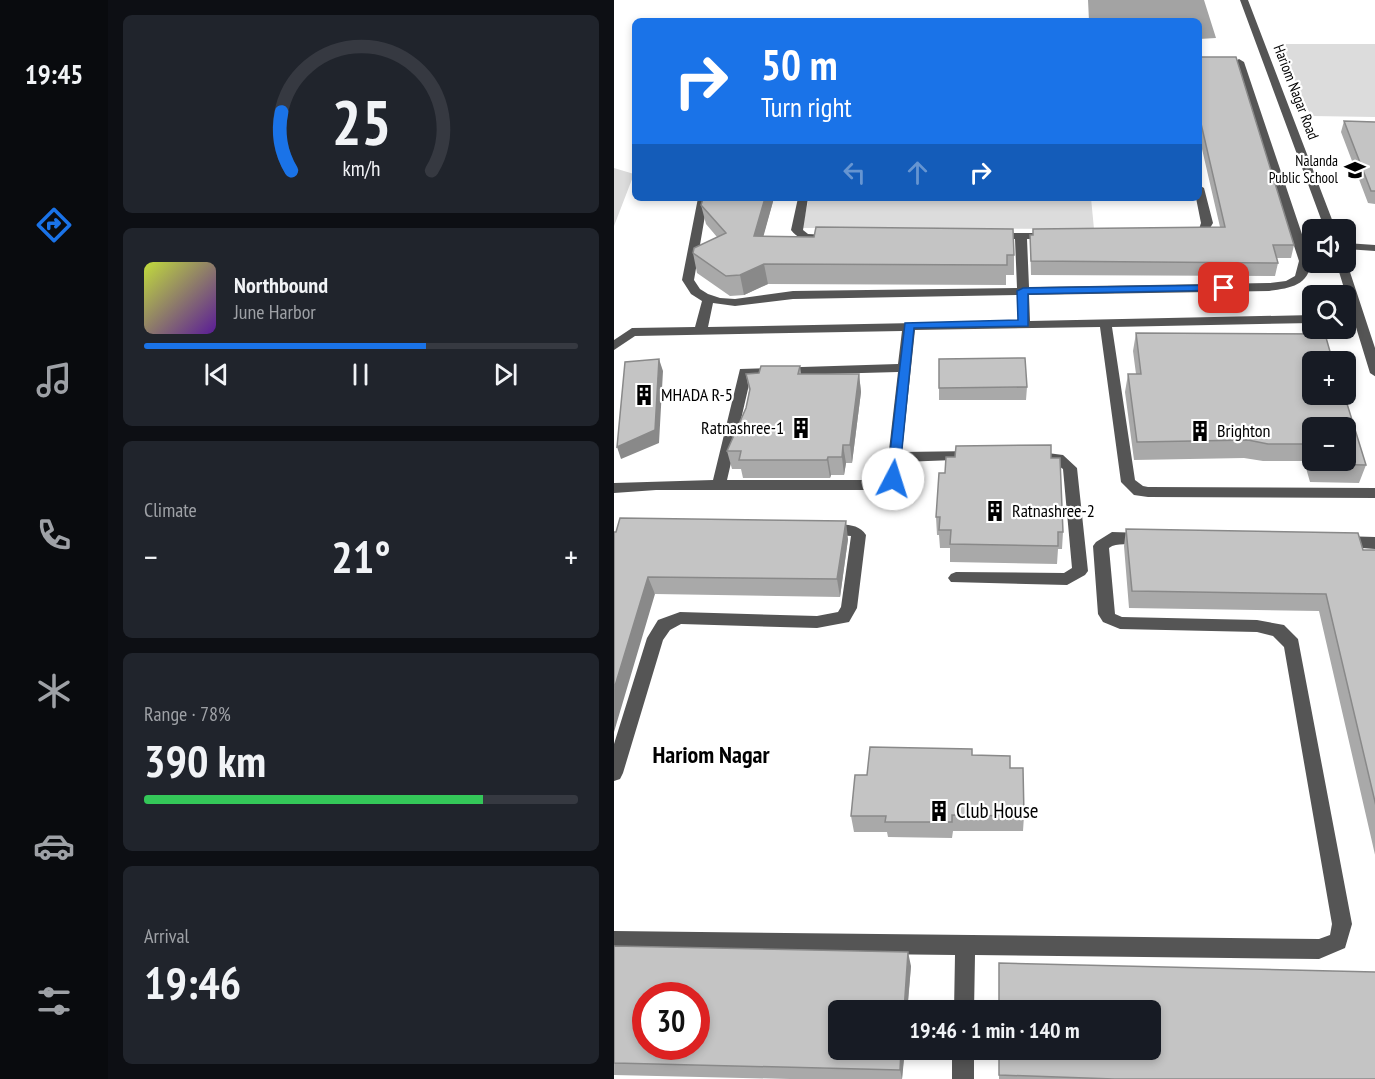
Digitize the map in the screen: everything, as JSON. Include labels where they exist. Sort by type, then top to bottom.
[{"type":"street","name":"Hariom Nagar Road","points":[[1244,0],[1249,62],[1326,219]]},
{"type":"street","points":[[702,201],[687,273],[690,285],[709,297],[736,304],[793,295],[1269,287],[1300,279],[1306,272],[1305,261],[1249,62]]},
{"type":"street","points":[[802,201],[797,230],[801,235],[831,237]]},
{"type":"street","points":[[1174,235],[1196,234],[1206,227],[1201,201]]},
{"type":"street","points":[[985,236],[1068,236]]},
{"type":"street","points":[[1021,236],[1024,323]]},
{"type":"street","points":[[1356,247],[1376,248]]},
{"type":"street","points":[[701,329],[709,297]]},
{"type":"street","points":[[614,346],[632,332],[701,329],[1302,319]]},
{"type":"street","points":[[1106,322],[1128,482],[1132,487],[1148,492],[1376,493]]},
{"type":"street","points":[[614,488],[719,485],[878,485],[893,479],[909,325]]},
{"type":"street","points":[[1356,328],[1376,373]]},
{"type":"street","points":[[719,485],[745,372],[904,368]]},
{"type":"street","points":[[895,457],[987,456]]},
{"type":"street","points":[[956,579],[1067,579],[1080,571],[1070,468],[1066,461],[1056,456],[1021,456]]},
{"type":"street","points":[[614,773],[654,638],[664,625],[680,618],[817,622],[834,620],[847,613],[857,532],[816,530]]},
{"type":"street","points":[[614,941],[1319,949],[1338,941],[1342,924],[1292,644],[1278,630],[1257,626],[1120,623],[1106,614],[1101,553],[1104,541],[1112,538],[1160,539]]},
{"type":"street","points":[[1328,542],[1376,543]]},
{"type":"street","points":[[964,1000],[965,946]]},
{"type":"street","points":[[963,1060],[963,1079]]},
{"type":"shaded area","points":[[1088,0],[1204,0],[1216,38],[1202,39],[1202,18],[1089,18]]},
{"type":"shaded area","points":[[1278,44],[1375,44],[1375,117],[1311,116]]},
{"type":"shaded area","points":[[614,168],[632,173],[632,179],[614,226]]},
{"type":"shaded area","points":[[808,201],[1091,201],[1094,229],[802,228]]},
{"type":"building","points":[[1202,57],[1236,57],[1294,245],[1273,245],[1278,263],[1031,261],[1030,235],[1033,235],[1033,229],[1225,227],[1202,128]]},
{"type":"building","name":"Nalanda Public School","points":[[1344,121],[1376,122],[1376,191],[1371,191]]},
{"type":"building","points":[[702,201],[764,201],[754,236],[814,237],[816,227],[1013,229],[1014,255],[1007,255],[1007,265],[764,264],[740,275],[726,276],[693,253],[694,248],[726,233],[701,205]]},
{"type":"building","points":[[1136,333],[1302,334],[1302,339],[1326,339],[1330,351],[1302,351],[1302,405],[1347,405],[1351,417],[1302,417],[1302,444],[1268,444],[1248,440],[1137,442],[1128,374],[1141,374]]},
{"type":"building","points":[[1025,358],[1027,387],[939,388],[939,359]]},
{"type":"building","name":"MHADA R-5","points":[[659,359],[655,430],[617,447],[625,362]]},
{"type":"building","name":"Ratnashree-1","points":[[761,366],[800,366],[798,374],[859,374],[850,445],[843,445],[842,457],[828,457],[827,460],[739,460],[741,451],[727,451],[746,408],[750,389],[746,374],[759,373]]},
{"type":"building","points":[[1356,433],[1366,465],[1356,465]]},
{"type":"building","name":"Ratnashree-2","points":[[1051,445],[1051,458],[1060,458],[1063,532],[1058,532],[1058,546],[950,544],[951,530],[939,530],[940,517],[936,517],[939,473],[945,473],[946,457],[955,457],[956,446]]},
{"type":"building","points":[[620,518],[846,521],[837,579],[648,577],[614,689],[614,532],[616,532]]},
{"type":"building","points":[[1126,529],[1358,533],[1363,550],[1376,550],[1376,806],[1326,594],[1132,591]]},
{"type":"building","name":"Club House","points":[[870,747],[972,749],[972,755],[1010,756],[1010,768],[1023,768],[1024,816],[952,815],[952,822],[885,822],[886,816],[851,816],[855,775],[867,775]]},
{"type":"building","points":[[614,946],[908,952],[905,1000],[828,1000],[828,1060],[900,1060],[900,1070],[614,1063]]},
{"type":"building","points":[[999,963],[1376,972],[1376,1079],[1114,1079],[999,1075],[999,1060],[1161,1060],[1161,1000],[999,1000]]},
{"type":"place","name":"Nalanda Public School","points":[[1355,170]]},
{"type":"place","name":"MHADA R-5","points":[[644,395]]},
{"type":"place","name":"Ratnashree-1","points":[[801,428]]},
{"type":"place","name":"Brighton","points":[[1200,431]]},
{"type":"place","name":"Ratnashree-2","points":[[995,511]]},
{"type":"place","name":"Club House","points":[[939,811]]},
{"type":"district","name":"Hariom Nagar","points":[[711,755]]},
{"type":"route","points":[[893,479],[909,325],[1024,323],[1023,291],[1224,288]]}]
